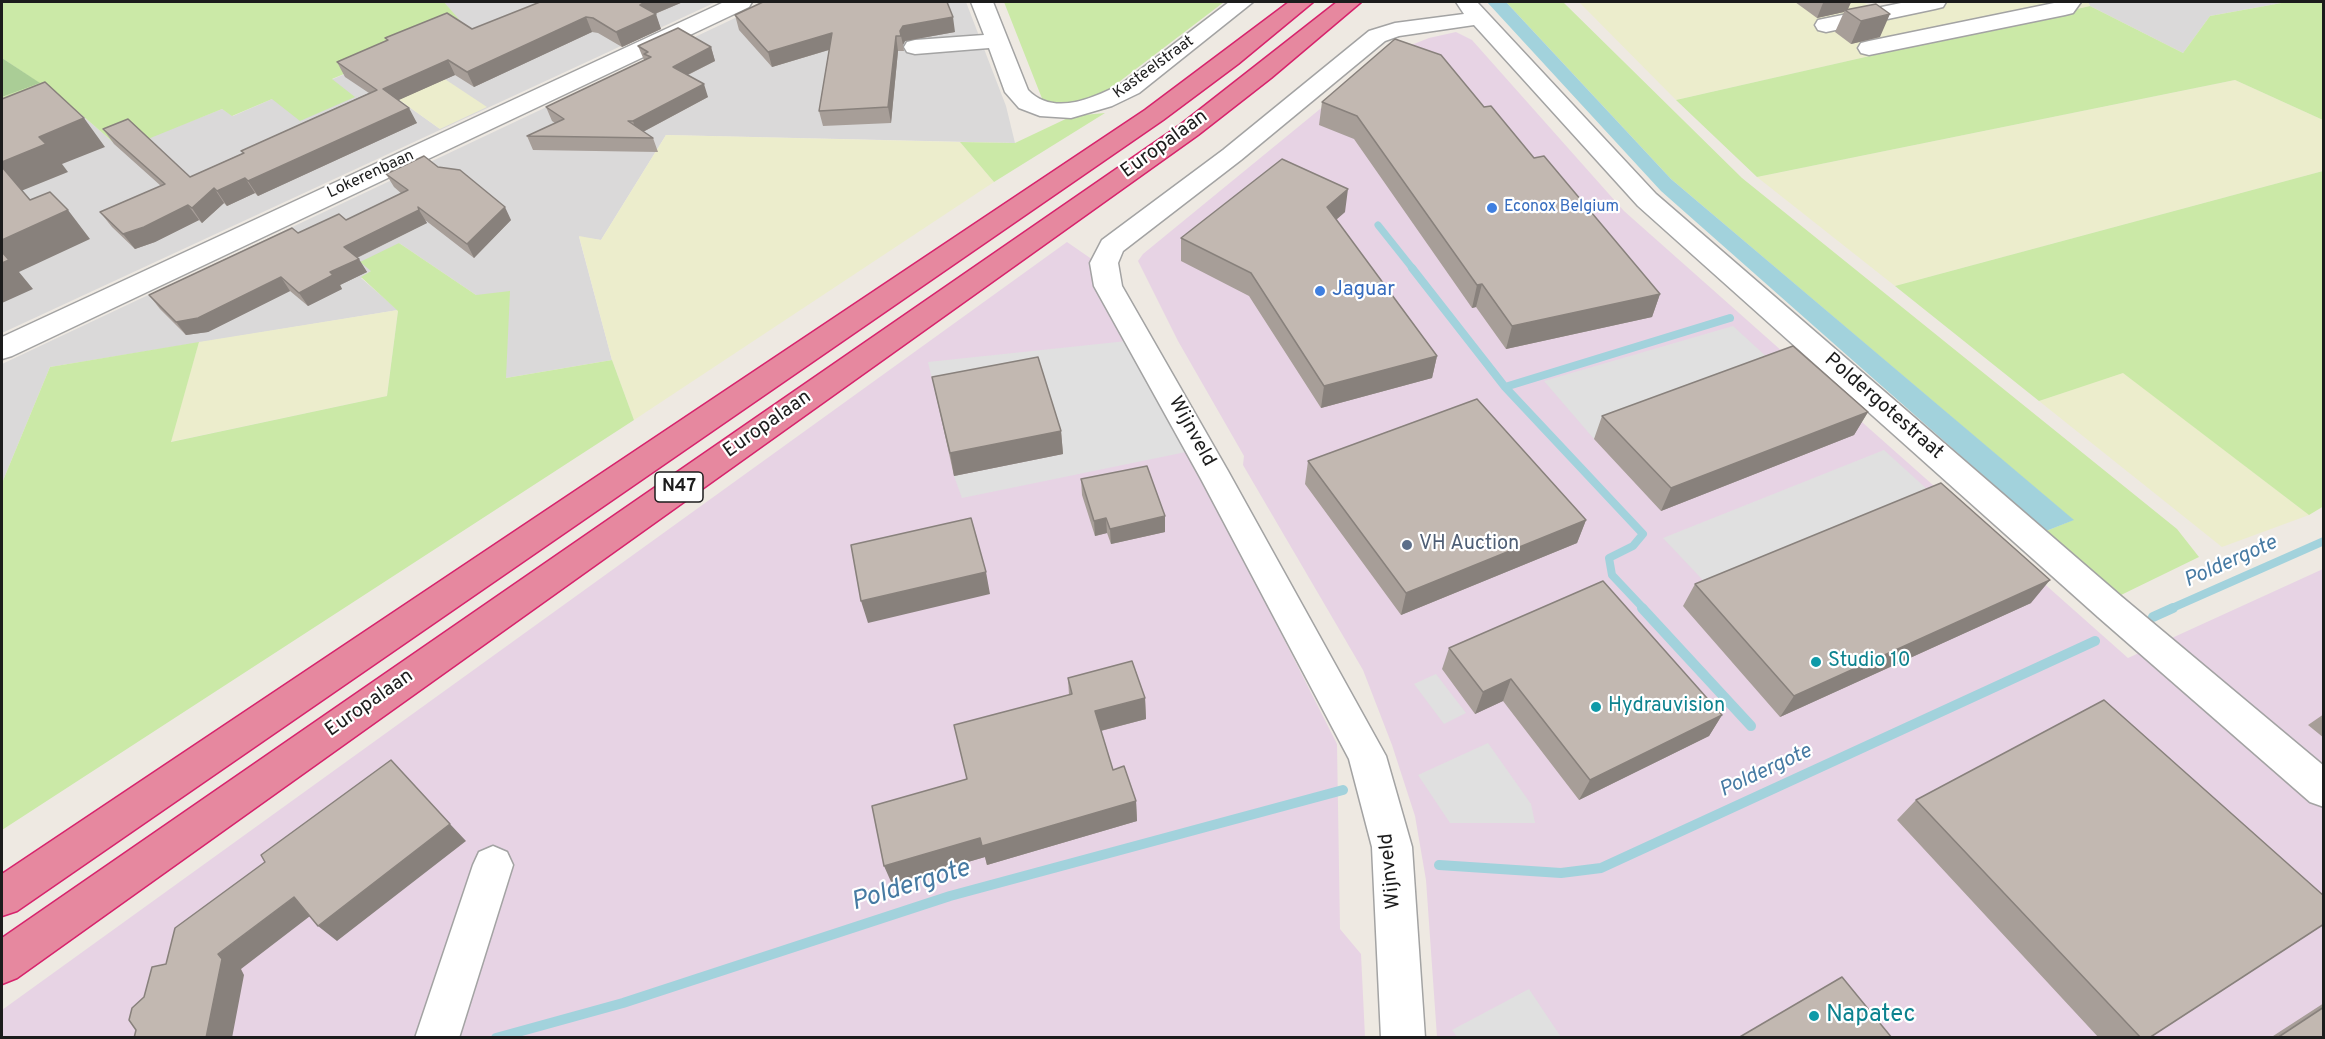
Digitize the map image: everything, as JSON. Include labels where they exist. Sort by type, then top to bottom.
[{"type":"highway","name":"Europalaan","points":[[2,897],[1154,115],[1302,2]]},
{"type":"highway","name":"Europalaan","points":[[2,963],[1189,130],[1350,2]]},
{"type":"street","name":"Lokerenbaan","points":[[2,349],[741,2]]},
{"type":"street","name":"Kasteelstraat","points":[[982,2],[1017,92],[1024,102],[1047,110],[1071,111],[1112,100],[1131,88],[1242,2]]},
{"type":"street","points":[[1826,25],[1935,2]]},
{"type":"street","points":[[1869,48],[2066,8],[2070,2]]},
{"type":"street","name":"Poldergotestraat","points":[[1472,10],[1647,200],[2101,599],[2324,790]]},
{"type":"street","name":"Wijnveld","points":[[1403,1038],[1392,847],[1367,756],[1217,479],[1108,285],[1104,263],[1112,246],[1130,230],[1241,148],[1377,36],[1472,10]]},
{"type":"street","points":[[915,47],[996,41]]},
{"type":"street","points":[[437,1038],[493,865]]},
{"type":"shaded area","points":[[444,2],[716,2],[2,333],[2,131],[69,104],[113,142],[141,130],[148,138],[222,109],[233,116],[272,99],[354,97],[331,80],[356,69],[440,129],[401,50],[462,24]]},
{"type":"shaded area","points":[[769,2],[966,2],[1006,106],[1015,143],[666,135],[601,240],[579,237],[612,360],[506,378],[476,295],[399,243],[361,278],[398,310],[50,367],[2,483],[2,364]]},
{"type":"shaded area","points":[[2088,2],[2287,2],[2210,16],[2183,53],[2090,6]]},
{"type":"shaded area","points":[[1456,32],[1472,40],[1624,211],[2128,658],[2323,569],[2323,1037],[1437,1037],[1426,880],[1415,816],[1392,745],[1363,670],[1243,465],[1244,456],[1178,341],[1138,261],[1143,254],[1386,55],[1429,38]]},
{"type":"shaded area","points":[[1067,242],[1093,260],[1097,284],[1251,574],[1337,744],[1340,929],[1361,954],[1365,1037],[2,1038],[2,1010]]},
{"type":"shaded area","points":[[1733,326],[1781,370],[1594,439],[1544,381]]},
{"type":"shaded area","points":[[1127,341],[1186,452],[962,498],[954,476],[1063,454],[937,400],[928,362]]},
{"type":"shaded area","points":[[1884,450],[1939,500],[1715,593],[1663,538]]},
{"type":"shaded area","points":[[1436,674],[1466,713],[1444,724],[1414,684]]},
{"type":"shaded area","points":[[1488,743],[1531,804],[1535,823],[1450,823],[1418,775]]},
{"type":"shaded area","points":[[1529,989],[1561,1037],[1457,1037],[1452,1030]]},
{"type":"green space","points":[[2,2],[444,2],[463,24],[332,79],[355,97],[300,121],[272,99],[232,116],[222,109],[148,139],[140,130],[113,142],[69,104],[2,131],[2,97],[39,83],[2,58]]},
{"type":"green space","points":[[1004,2],[1224,2],[1103,94],[1081,101],[1066,102],[1043,101]]},
{"type":"green space","points":[[1506,2],[1563,2],[1742,178],[2177,529],[2199,557],[2121,595],[2046,531],[2073,520],[1671,179]]},
{"type":"green space","points":[[1579,2],[1861,2],[1875,7],[1905,2],[2088,2],[2090,6],[1676,100]]},
{"type":"green space","points":[[2287,2],[2323,2],[2323,120],[2235,80],[1757,177],[1676,100],[2090,6],[2183,53],[2210,16]]},
{"type":"green space","points":[[401,50],[487,107],[440,129],[356,69]]},
{"type":"green space","points":[[2,58],[40,83],[2,97]]},
{"type":"green space","points":[[2235,80],[2323,120],[2323,171],[1895,286],[1757,177]]},
{"type":"green space","points":[[1105,113],[994,182],[960,142],[1015,143],[1072,116]]},
{"type":"green space","points":[[666,135],[960,142],[994,182],[634,420],[612,360],[579,236],[601,240]]},
{"type":"green space","points":[[2323,171],[2324,506],[2309,515],[2123,373],[2039,401],[1895,286]]},
{"type":"green space","points":[[399,243],[476,295],[510,291],[506,378],[612,360],[634,420],[2,830],[2,483],[50,367],[199,342],[171,442],[387,396],[398,311],[361,277],[371,271],[360,262]]},
{"type":"green space","points":[[398,310],[387,396],[170,442],[199,342]]},
{"type":"green space","points":[[2123,372],[2309,515],[2222,547],[2039,401]]},
{"type":"water","points":[[1487,2],[1506,2],[1671,179],[2074,520],[2046,531],[1661,191]]},
{"type":"building","points":[[540,2],[645,2],[640,5],[656,14],[616,32],[593,18],[586,17],[467,72],[448,60],[383,89],[409,108],[248,181],[245,178],[217,191],[214,188],[192,208],[188,205],[144,227],[123,234],[100,212],[165,184],[103,129],[128,119],[190,177],[244,153],[241,151],[377,90],[337,62],[388,40],[385,38],[447,13],[472,29]]},
{"type":"building","points":[[763,2],[947,2],[953,17],[903,26],[900,31],[901,36],[896,36],[888,107],[819,111],[832,33],[768,52],[735,15]]},
{"type":"building","points":[[1876,4],[1890,14],[1861,21],[1845,10]]},
{"type":"building","points":[[678,28],[711,47],[673,67],[704,84],[633,121],[628,121],[653,138],[527,136],[564,119],[546,107],[651,57],[644,54],[648,52],[638,46]]},
{"type":"building","points":[[1395,39],[1441,55],[1484,107],[1491,106],[1534,158],[1544,156],[1660,294],[1512,326],[1482,284],[1477,285],[1357,116],[1322,102]]},
{"type":"building","points":[[45,82],[84,118],[39,137],[46,144],[2,162],[2,99]]},
{"type":"building","points":[[424,156],[438,167],[460,170],[505,207],[467,244],[418,207],[419,210],[344,247],[359,259],[330,272],[333,275],[299,293],[281,277],[198,318],[176,322],[149,295],[292,228],[298,233],[339,214],[346,220],[408,190],[386,174]]},
{"type":"building","name":"Jaguar","points":[[1282,159],[1348,189],[1327,207],[1437,356],[1324,386],[1251,273],[1181,238]]},
{"type":"building","points":[[2,167],[30,200],[50,192],[68,210],[2,240]]},
{"type":"building","points":[[2,252],[9,260],[2,263]]},
{"type":"building","points":[[1793,346],[1868,412],[1671,488],[1602,416]]},
{"type":"building","points":[[1038,357],[1061,431],[950,453],[932,377]]},
{"type":"building","points":[[1477,399],[1586,520],[1406,593],[1308,461]]},
{"type":"building","points":[[1147,466],[1165,516],[1110,529],[1106,518],[1094,521],[1081,479]]},
{"type":"building","name":"Studio 10","points":[[1941,483],[2050,580],[1794,696],[1695,584]]},
{"type":"building","points":[[971,518],[986,572],[861,601],[851,545]]},
{"type":"building","name":"Hydrauvision","points":[[1603,581],[1722,715],[1590,780],[1511,679],[1483,692],[1449,648]]},
{"type":"building","points":[[1132,661],[1145,698],[1095,711],[1113,770],[1124,766],[1136,801],[982,846],[980,838],[884,866],[872,806],[967,779],[954,725],[1072,694],[1068,678]]},
{"type":"building","points":[[2104,700],[2324,896],[2324,924],[2149,1038],[2141,1038],[1916,800]]},
{"type":"building","points":[[391,760],[450,824],[318,926],[294,897],[218,954],[222,959],[206,1038],[134,1038],[136,1030],[129,1020],[132,1008],[144,997],[152,967],[166,964],[175,928],[265,862],[261,855]]},
{"type":"building","points":[[1842,977],[1892,1038],[1738,1038]]},
{"type":"building","points":[[2324,1007],[2324,1038],[2277,1038]]},
{"type":"waterway","points":[[1378,225],[1413,269]]},
{"type":"waterway","points":[[1412,268],[1505,387]]},
{"type":"waterway","points":[[1505,387],[1730,318]]},
{"type":"waterway","points":[[1505,387],[1643,534],[1633,546],[1609,558],[1612,575],[1644,609]]},
{"type":"waterway","name":"Poldergote","points":[[2170,609],[2324,541]]},
{"type":"waterway","points":[[1642,608],[1751,726]]},
{"type":"waterway","name":"Poldergote","points":[[2153,617],[2173,608]]},
{"type":"waterway","name":"Poldergote","points":[[1439,865],[1561,873],[1601,868],[2095,641]]},
{"type":"waterway","name":"Poldergote","points":[[496,1038],[623,1003],[950,896],[1343,790]]},
{"type":"place","name":"Econox Belgium","points":[[1492,208]]},
{"type":"place","name":"Jaguar","points":[[1320,291]]},
{"type":"place","name":"VH Auction","points":[[1407,545]]},
{"type":"place","name":"Studio 10","points":[[1816,662]]},
{"type":"place","name":"Hydrauvision","points":[[1596,707]]},
{"type":"place","name":"Napatec","points":[[1814,1016]]}]
